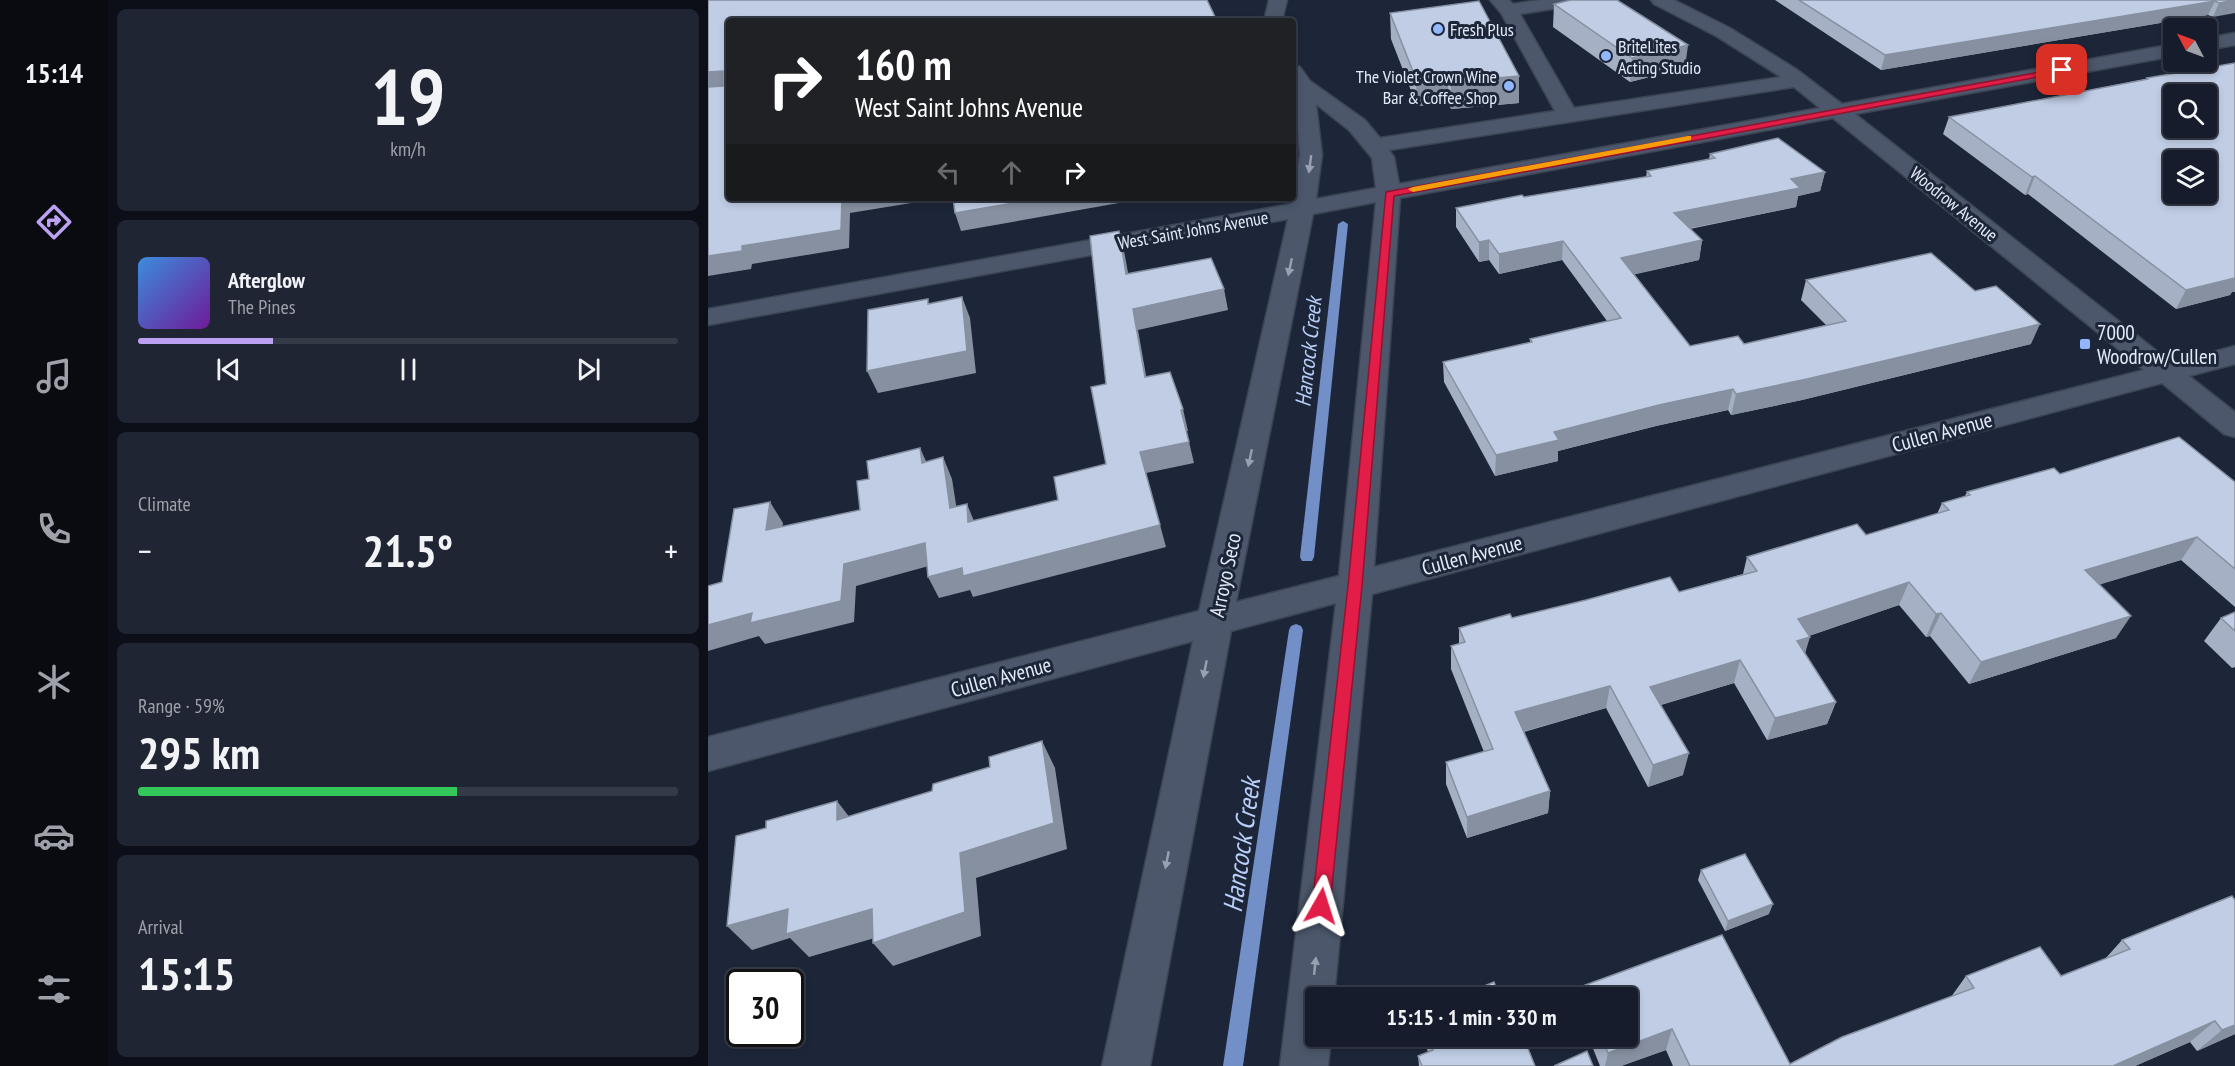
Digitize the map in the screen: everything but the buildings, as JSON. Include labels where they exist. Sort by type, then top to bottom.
[{"type":"street","points":[[1269,18],[1278,0]]},
{"type":"street","points":[[1568,116],[1504,5],[1577,0]]},
{"type":"street","name":"Woodrow Avenue","points":[[1660,0],[1723,32],[1798,80],[2235,427]]},
{"type":"street","points":[[2217,42],[2235,39]]},
{"type":"street","name":"West Saint Johns Avenue","points":[[708,317],[2163,52]]},
{"type":"street","name":"Arroyo Seco","points":[[1298,78],[1357,125],[1383,157],[1389,194],[1355,586],[1304,1066]]},
{"type":"street","name":"Arroyo Seco","points":[[1126,1066],[1215,621],[1302,210],[1311,155],[1298,78]]},
{"type":"street","points":[[1374,146],[1798,80]]},
{"type":"street","name":"Cullen Avenue","points":[[708,754],[2235,355]]},
{"type":"waterway","name":"Hancock Creek","points":[[1307,557],[1343,224]]},
{"type":"waterway","name":"Hancock Creek","points":[[1233,1066],[1296,630]]},
{"type":"slow traffic","points":[[1413,189],[1688,138]]},
{"type":"place","name":"Fresh Plus","points":[[1438,29]]},
{"type":"place","name":"BriteLites Acting Studio","points":[[1606,56]]},
{"type":"place","name":"The Violet Crown Wine Bar & Coffee Shop","points":[[1509,86]]},
{"type":"place","name":"7000 Woodrow/Cullen","points":[[2085,344]]},
{"type":"route","points":[[1321,906],[1355,586],[1389,194],[2062,70]]}]
